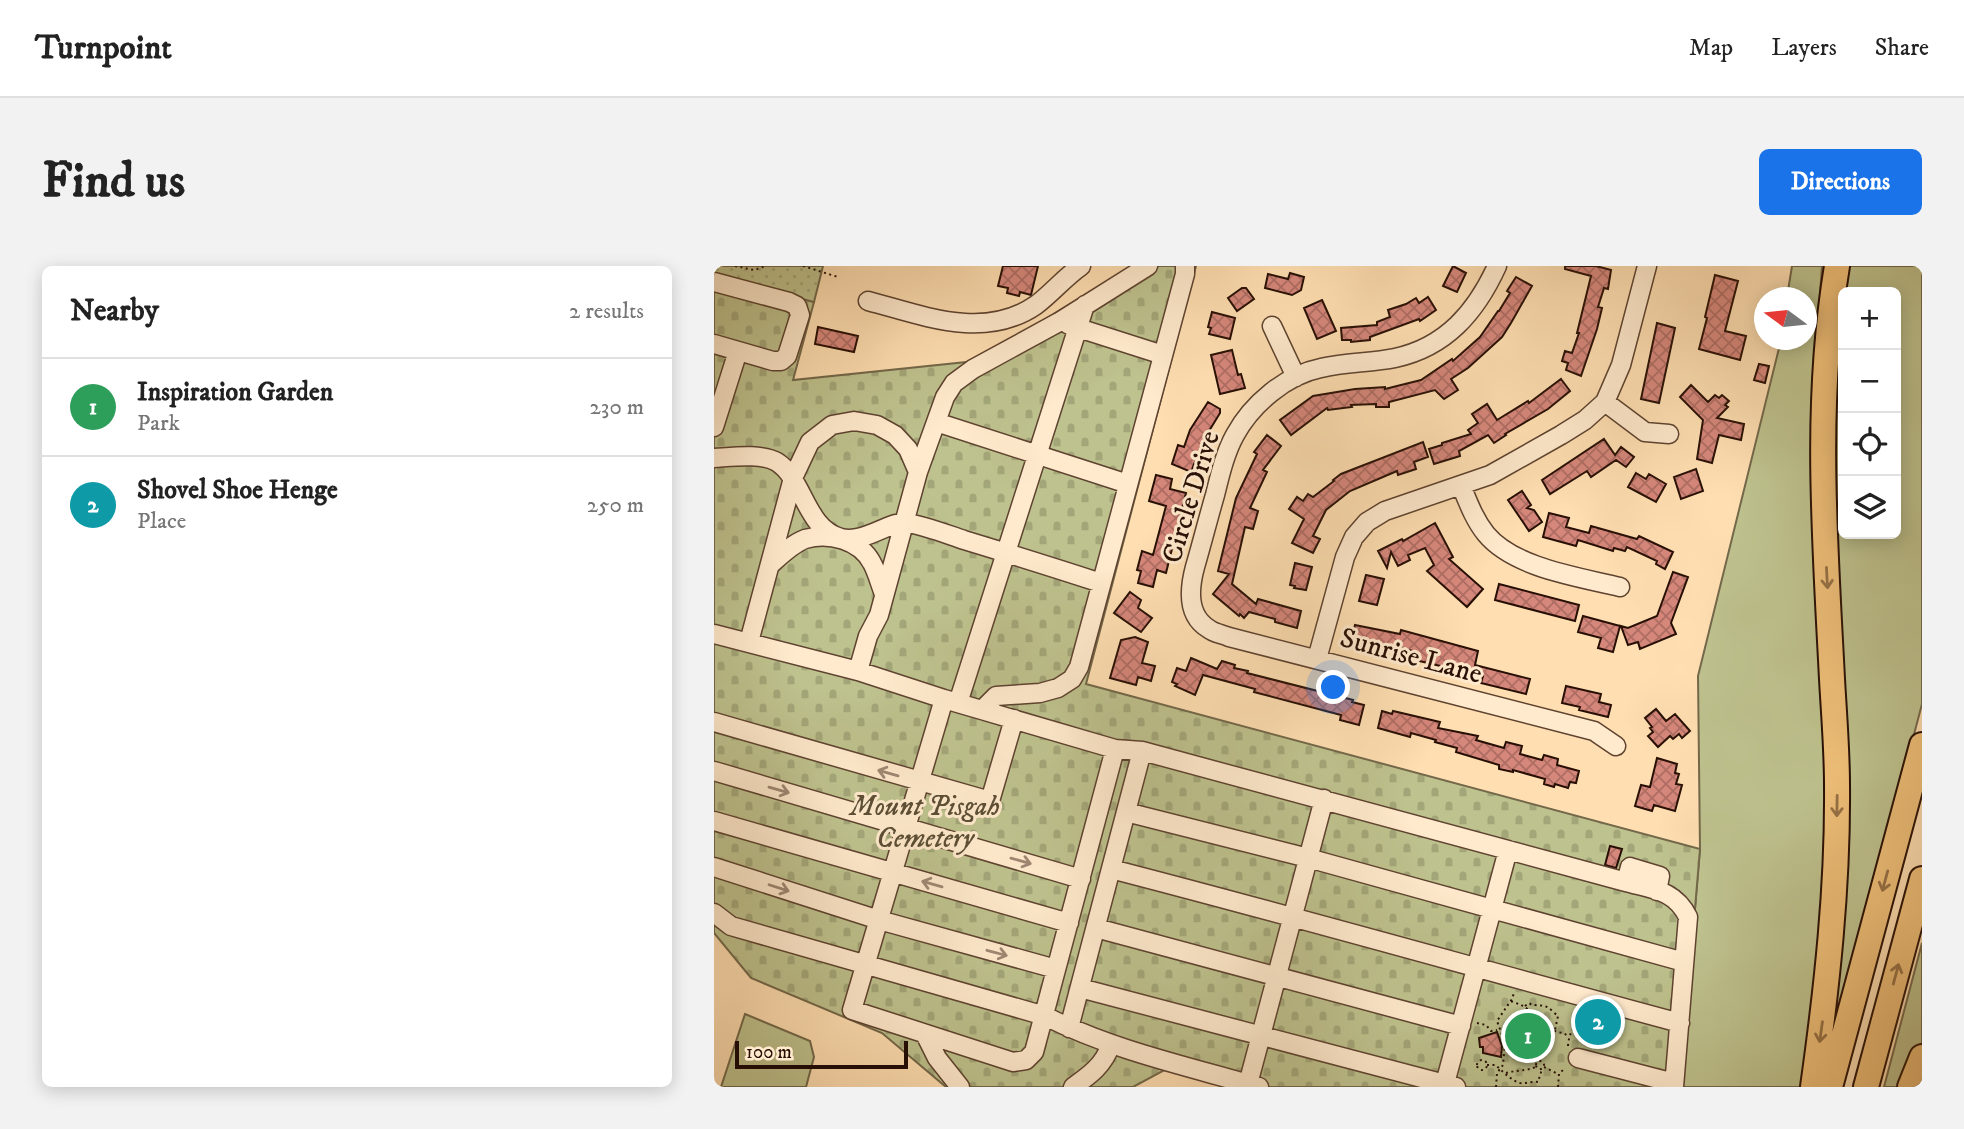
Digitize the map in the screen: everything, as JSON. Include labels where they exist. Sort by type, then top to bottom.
[{"type":"highway","points":[[1813,1087],[1828,976],[1836,873],[1837,784],[1823,504],[1822,418],[1827,341],[1837,266]]},
{"type":"highway","points":[[1830,1087],[1922,745]]},
{"type":"highway","points":[[1866,1087],[1922,879]]},
{"type":"highway","points":[[1910,1087],[1922,1057]]},
{"type":"street","points":[[868,301],[937,319],[987,324],[1014,317],[1036,305],[1081,266]]},
{"type":"street","points":[[858,671],[878,615],[918,472],[945,397],[954,383],[973,369],[1059,322],[1148,266]]},
{"type":"street","points":[[982,709],[996,696],[1040,693],[1058,688],[1072,679],[1079,667],[1185,266]]},
{"type":"street","name":"Circle Drive","points":[[1194,616],[1192,580],[1223,463],[1236,434],[1255,409],[1273,391],[1296,377],[1319,368],[1396,358],[1425,347],[1448,334],[1466,318],[1486,292],[1497,266]]},
{"type":"street","points":[[1317,659],[1345,557],[1354,537],[1367,522],[1385,511],[1490,475],[1585,420],[1605,402],[1621,365],[1647,266]]},
{"type":"street","points":[[714,282],[789,302],[797,306],[800,315],[787,356],[781,361],[714,344]]},
{"type":"street","points":[[1085,305],[1005,552],[920,782],[852,1010],[1013,1062],[1026,1060],[1034,1052],[1045,1016],[1115,750]]},
{"type":"street","points":[[1059,322],[1163,355]]},
{"type":"street","points":[[1272,326],[1296,377]]},
{"type":"street","points":[[715,420],[738,351]]},
{"type":"street","points":[[1605,402],[1645,432],[1669,434]]},
{"type":"street","points":[[749,642],[793,478],[810,442],[832,425],[854,421],[877,425],[895,435],[908,449],[918,472]]},
{"type":"street","points":[[936,422],[1128,484]]},
{"type":"street","points":[[714,458],[753,456],[776,461],[793,478],[812,515],[825,529],[862,551],[872,562],[884,594]]},
{"type":"street","points":[[1461,485],[1472,512],[1487,535],[1507,552],[1530,564],[1620,587]]},
{"type":"street","points":[[770,565],[785,551],[804,540],[820,537],[863,537],[905,522],[1101,583]]},
{"type":"street","name":"Sunrise Lane","points":[[1194,616],[1209,629],[1228,637],[1594,731],[1616,746]]},
{"type":"street","points":[[714,634],[834,664],[1115,750],[1142,751],[1670,895],[1682,903],[1688,916],[1674,1085],[1578,1058]]},
{"type":"street","points":[[834,664],[853,655],[869,636]]},
{"type":"street","points":[[714,722],[990,801],[1014,719]]},
{"type":"street","points":[[1069,1028],[1142,751]]},
{"type":"street","points":[[714,771],[1081,878]]},
{"type":"street","points":[[714,913],[732,926],[1045,1016],[1111,1044],[1253,1085],[1261,1036],[1324,799]]},
{"type":"street","points":[[1126,812],[1308,858],[1684,962]]},
{"type":"street","points":[[714,821],[1069,923]]},
{"type":"street","points":[[1080,988],[1448,1086],[1508,850]]},
{"type":"street","points":[[714,867],[879,920],[1056,969]]},
{"type":"street","points":[[1111,869],[1293,916],[1476,969],[1679,1023]]},
{"type":"street","points":[[1096,928],[1462,1023]]},
{"type":"street","points":[[925,1034],[937,1058],[960,1087]]},
{"type":"street","points":[[1073,1087],[1102,1064],[1111,1044]]},
{"type":"path","points":[[735,266],[754,271],[766,266]]},
{"type":"path","points":[[803,266],[838,276]]},
{"type":"path","points":[[1511,1001],[1525,1006],[1530,1015],[1538,1016],[1554,1031],[1564,1032],[1569,1036]]},
{"type":"path","points":[[1525,1006],[1529,1003],[1549,1008],[1558,1016],[1554,1031]]},
{"type":"path","points":[[1496,1087],[1497,1073],[1503,1065],[1505,1043],[1496,1021],[1507,1007]]},
{"type":"path","points":[[1462,1023],[1486,1025],[1491,1031],[1499,1029]]},
{"type":"path","points":[[1487,1065],[1495,1065],[1507,1077],[1522,1083],[1534,1080],[1538,1082],[1543,1063],[1536,1063],[1536,1067]]},
{"type":"path","points":[[1505,1073],[1536,1067],[1559,1074]]},
{"type":"green space","points":[[714,266],[823,266],[814,302],[714,276]]},
{"type":"green space","name":"Mount Pisgah Cemetery","points":[[1133,266],[1196,266],[1086,684],[1700,849],[1680,1087],[1238,1087],[1170,1067],[1133,1087],[946,1087],[882,1033],[751,978],[714,933],[714,276],[814,302],[793,380],[976,361]]},
{"type":"green space","points":[[1792,266],[1822,266],[1817,337],[1817,287],[1789,287]]},
{"type":"green space","points":[[1844,266],[1922,266],[1922,704],[1840,1015],[1832,1007],[1827,479],[1838,341],[1838,539],[1901,539],[1901,287],[1842,287]]},
{"type":"green space","points":[[1779,350],[1816,350],[1812,508],[1829,795],[1826,910],[1804,1087],[1680,1087],[1700,849],[1698,676]]},
{"type":"green space","points":[[1922,943],[1922,1042],[1904,1087],[1884,1087]]},
{"type":"green space","points":[[745,1014],[810,1041],[814,1057],[806,1087],[721,1087]]},
{"type":"building","points":[[1003,266],[1038,266],[1031,295],[1007,293],[1008,288],[998,286]]},
{"type":"building","points":[[1453,266],[1466,273],[1457,292],[1443,286]]},
{"type":"building","points":[[1565,266],[1596,266],[1611,270],[1608,289],[1604,288],[1598,307],[1602,308],[1597,329],[1581,376],[1566,370],[1568,363],[1562,361],[1565,351],[1572,353],[1579,333],[1591,276],[1565,269]]},
{"type":"building","points":[[1290,273],[1304,277],[1301,290],[1292,295],[1265,288],[1268,274],[1288,279]]},
{"type":"building","points":[[1715,275],[1738,281],[1725,331],[1746,336],[1740,360],[1699,349]]},
{"type":"building","points":[[1516,277],[1532,286],[1511,323],[1502,337],[1468,368],[1451,379],[1458,390],[1444,399],[1435,390],[1389,402],[1389,407],[1376,407],[1376,404],[1327,408],[1291,435],[1280,420],[1313,396],[1355,389],[1385,389],[1421,380],[1452,359],[1453,361],[1480,337],[1510,293],[1507,291]]},
{"type":"building","points":[[1246,288],[1254,299],[1237,311],[1228,298]]},
{"type":"building","points":[[1428,297],[1436,310],[1420,321],[1419,319],[1370,337],[1370,340],[1342,340],[1341,328],[1377,325],[1377,322],[1390,317],[1388,310],[1416,298],[1419,303]]},
{"type":"building","points":[[1322,300],[1336,331],[1317,339],[1304,308]]},
{"type":"building","points":[[1212,312],[1235,318],[1230,339],[1209,334]]},
{"type":"building","points":[[1657,323],[1675,328],[1659,403],[1641,399]]},
{"type":"building","points":[[818,327],[858,336],[854,352],[815,344]]},
{"type":"building","points":[[1232,350],[1238,375],[1241,374],[1245,388],[1220,394],[1211,355]]},
{"type":"building","points":[[1759,364],[1769,366],[1765,383],[1754,380]]},
{"type":"building","points":[[1561,379],[1570,391],[1548,409],[1494,443],[1488,435],[1459,451],[1460,456],[1434,464],[1429,449],[1471,434],[1468,430],[1478,423],[1472,414],[1487,404],[1497,420],[1528,401],[1529,403]]},
{"type":"building","points":[[1691,385],[1708,402],[1715,395],[1719,398],[1722,395],[1729,401],[1725,405],[1728,407],[1717,418],[1744,424],[1741,440],[1719,435],[1712,463],[1697,459],[1703,420],[1680,397]]},
{"type":"building","points":[[1208,402],[1220,409],[1220,413],[1203,441],[1191,472],[1172,464],[1178,445],[1184,447],[1190,430]]},
{"type":"building","points":[[1267,435],[1281,446],[1263,470],[1267,472],[1250,508],[1258,511],[1253,529],[1245,527],[1232,584],[1256,604],[1258,599],[1301,611],[1297,628],[1249,612],[1244,618],[1240,614],[1239,616],[1213,594],[1229,574],[1218,571],[1236,498],[1257,454],[1254,452]]},
{"type":"building","points":[[1604,439],[1615,455],[1621,447],[1634,457],[1626,467],[1616,460],[1591,477],[1587,471],[1550,494],[1542,480]]},
{"type":"building","points":[[1423,442],[1428,457],[1414,462],[1416,469],[1398,475],[1397,471],[1350,491],[1326,510],[1313,536],[1320,539],[1313,553],[1292,543],[1304,519],[1289,509],[1297,497],[1303,501],[1308,494],[1313,497],[1341,474]]},
{"type":"building","points":[[1696,469],[1703,491],[1681,499],[1674,477]]},
{"type":"building","points":[[1636,473],[1646,479],[1649,474],[1666,484],[1656,502],[1628,487]]},
{"type":"building","points":[[1156,475],[1172,479],[1170,489],[1186,493],[1166,573],[1157,570],[1153,587],[1138,583],[1141,571],[1137,570],[1142,551],[1153,555],[1166,506],[1149,501]]},
{"type":"building","points":[[1522,491],[1531,505],[1527,508],[1534,510],[1542,522],[1529,531],[1508,500]]},
{"type":"building","points":[[1549,513],[1569,518],[1566,527],[1589,533],[1591,526],[1637,539],[1639,536],[1673,552],[1665,569],[1656,564],[1657,561],[1627,547],[1625,551],[1614,548],[1613,551],[1578,540],[1576,546],[1543,537]]},
{"type":"building","points":[[1435,523],[1453,557],[1449,559],[1483,589],[1467,607],[1427,571],[1434,565],[1425,548],[1408,555],[1410,560],[1398,566],[1391,552],[1387,568],[1378,551]]},
{"type":"building","points":[[1295,563],[1312,567],[1306,590],[1290,585]]},
{"type":"building","points":[[1673,572],[1688,577],[1671,623],[1676,634],[1640,649],[1638,642],[1628,645],[1621,626],[1628,628],[1657,616]]},
{"type":"building","points":[[1366,575],[1384,579],[1377,605],[1359,601]]},
{"type":"building","points":[[1499,584],[1579,605],[1575,621],[1495,600]]},
{"type":"building","points":[[1130,592],[1141,600],[1138,608],[1152,618],[1141,632],[1114,613]]},
{"type":"building","points":[[1583,616],[1620,626],[1613,652],[1598,648],[1601,638],[1578,632]]},
{"type":"building","points":[[1355,625],[1400,634],[1401,630],[1478,651],[1475,665],[1530,679],[1526,694],[1481,683],[1483,676],[1415,660],[1417,652],[1376,644],[1375,647],[1351,640]]},
{"type":"building","points":[[1135,637],[1148,642],[1142,663],[1155,666],[1151,681],[1138,677],[1136,685],[1110,678],[1121,640]]},
{"type":"building","points":[[1191,658],[1217,669],[1222,661],[1235,665],[1234,668],[1248,671],[1247,673],[1353,700],[1352,702],[1364,705],[1359,725],[1340,720],[1341,715],[1254,692],[1255,689],[1203,675],[1195,695],[1172,682],[1177,668],[1186,671]]},
{"type":"building","points":[[1566,686],[1601,694],[1599,702],[1611,705],[1608,717],[1562,703]]},
{"type":"building","points":[[1656,709],[1666,721],[1675,714],[1690,731],[1682,738],[1679,734],[1673,739],[1670,736],[1658,747],[1648,736],[1653,732],[1645,718]]},
{"type":"building","points":[[1382,711],[1440,722],[1438,728],[1478,736],[1476,740],[1504,748],[1506,742],[1522,746],[1520,754],[1542,760],[1544,755],[1558,759],[1557,765],[1579,771],[1576,783],[1570,782],[1568,788],[1555,784],[1554,787],[1544,784],[1545,779],[1499,769],[1499,765],[1456,752],[1457,748],[1435,742],[1436,740],[1411,733],[1410,737],[1378,728]]},
{"type":"building","points":[[1657,758],[1677,764],[1675,773],[1679,774],[1676,784],[1682,785],[1675,811],[1654,805],[1652,811],[1635,806],[1641,785],[1650,787]]},
{"type":"building","points":[[1610,846],[1622,849],[1616,868],[1605,865]]},
{"type":"building","points":[[1497,1032],[1502,1046],[1501,1057],[1483,1053],[1483,1047],[1480,1047],[1479,1038]]},
{"type":"place","name":"Shovel Shoe Henge","points":[[1598,1022]]},
{"type":"place","name":"Inspiration Garden","points":[[1528,1036]]}]
